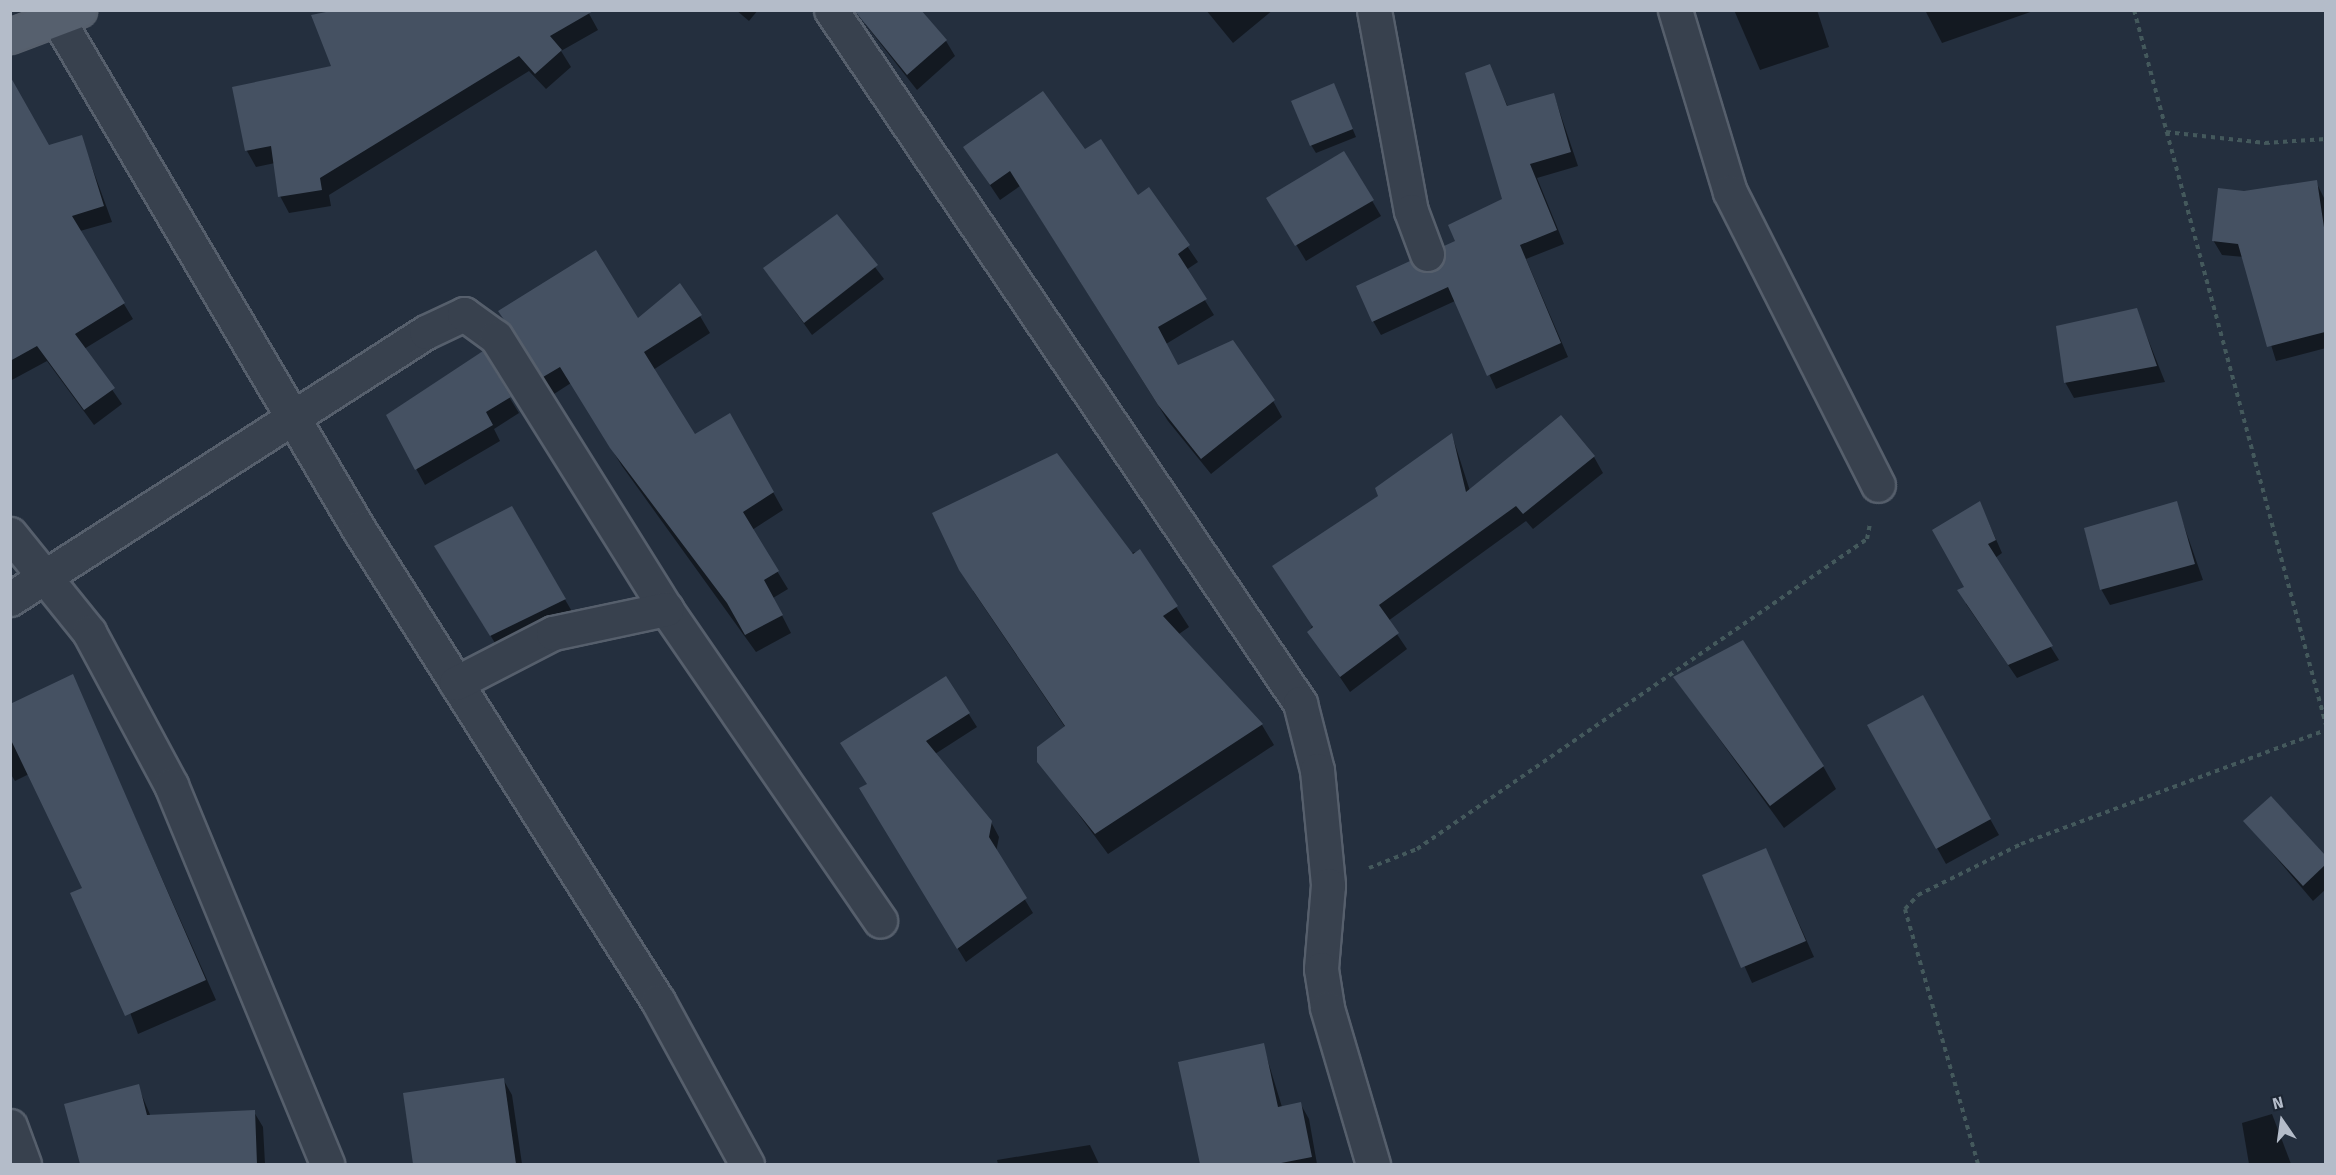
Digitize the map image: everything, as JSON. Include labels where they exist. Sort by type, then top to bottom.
[{"type":"main road","points":[[10,36],[68,14]]},
{"type":"street","points":[[831,10],[1300,703],[1317,770],[1328,885],[1321,969],[1327,1008],[1373,1164]]},
{"type":"street","points":[[1374,10],[1411,211],[1427,254]]},
{"type":"street","points":[[1675,10],[1730,192],[1878,485]]},
{"type":"street","points":[[68,14],[292,418],[657,1001],[747,1164]]},
{"type":"street","points":[[10,599],[292,418],[464,314],[496,337],[666,609],[880,920]]},
{"type":"street","points":[[10,534],[88,632],[171,785],[327,1164]]},
{"type":"street","points":[[456,683],[553,633],[666,609]]},
{"type":"street","points":[[10,1126],[24,1164]]},
{"type":"path","points":[[2134,10],[2325,725]]},
{"type":"path","points":[[2166,132],[2265,143],[2325,139]]},
{"type":"path","points":[[1328,885],[1417,849],[1867,539],[1878,485]]},
{"type":"path","points":[[1978,1164],[1905,909],[1918,895],[2020,844],[2325,730]]},
{"type":"building","points":[[336,10],[595,10],[550,36],[562,50],[535,74],[519,56],[320,178],[322,190],[278,197],[271,146],[245,151],[232,87],[331,66],[311,15]]},
{"type":"building","points":[[854,10],[921,10],[947,40],[907,75]]},
{"type":"building","points":[[1490,64],[1507,106],[1554,93],[1571,152],[1530,164],[1557,230],[1520,245],[1561,343],[1487,376],[1448,287],[1372,322],[1356,286],[1410,261],[1423,272],[1434,271],[1445,258],[1444,246],[1455,241],[1448,225],[1502,199],[1465,73]]},
{"type":"building","points":[[10,76],[49,145],[82,135],[104,206],[72,216],[125,303],[75,334],[115,388],[84,410],[37,346],[10,361]]},
{"type":"building","points":[[1334,83],[1353,129],[1310,146],[1291,101]]},
{"type":"building","points":[[1043,91],[1085,149],[1101,139],[1138,195],[1149,187],[1190,245],[1178,254],[1207,299],[1158,327],[1178,365],[1233,340],[1275,400],[1201,459],[1158,405],[1010,171],[990,185],[963,147]]},
{"type":"building","points":[[1344,151],[1374,200],[1295,246],[1266,198]]},
{"type":"building","points":[[2317,180],[2325,234],[2325,332],[2267,347],[2238,244],[2212,241],[2218,188],[2244,191]]},
{"type":"building","points":[[837,214],[878,265],[804,323],[763,268]]},
{"type":"building","points":[[596,250],[638,318],[680,283],[702,315],[644,352],[695,434],[730,413],[774,492],[743,512],[779,571],[764,580],[783,615],[745,635],[727,603],[610,448],[560,367],[543,377],[498,311]]},
{"type":"building","points":[[2137,308],[2157,366],[2064,383],[2056,326]]},
{"type":"building","points":[[483,351],[511,397],[486,412],[493,425],[415,470],[386,415]]},
{"type":"building","points":[[1561,415],[1595,456],[1523,514],[1516,506],[1379,605],[1399,633],[1340,677],[1307,632],[1313,627],[1272,566],[1378,496],[1375,488],[1452,433],[1466,492]]},
{"type":"building","points":[[1057,453],[1133,554],[1140,549],[1178,606],[1163,616],[1263,724],[1095,834],[1037,762],[1037,747],[1065,726],[959,570],[932,513]]},
{"type":"building","points":[[1980,501],[1996,540],[1988,544],[2053,646],[2008,665],[1957,590],[1964,587],[1932,530]]},
{"type":"building","points":[[2177,501],[2195,564],[2100,590],[2084,528]]},
{"type":"building","points":[[512,506],[566,599],[490,636],[434,546]]},
{"type":"building","points":[[1743,640],[1824,766],[1770,806],[1673,677]]},
{"type":"building","points":[[73,674],[206,980],[125,1016],[70,893],[82,888],[10,738],[10,704]]},
{"type":"building","points":[[946,676],[970,713],[926,741],[992,821],[989,837],[1027,898],[957,949],[859,788],[867,784],[840,743]]},
{"type":"building","points":[[1923,695],[1991,819],[1936,849],[1867,725]]},
{"type":"building","points":[[2271,796],[2325,855],[2325,865],[2303,886],[2243,821]]},
{"type":"building","points":[[1766,848],[1806,941],[1741,968],[1702,875]]},
{"type":"building","points":[[1264,1043],[1278,1107],[1301,1102],[1312,1157],[1276,1164],[1200,1164],[1178,1062]]},
{"type":"building","points":[[504,1078],[516,1164],[413,1164],[403,1093]]},
{"type":"building","points":[[139,1084],[147,1115],[255,1110],[257,1164],[80,1164],[64,1104]]}]
